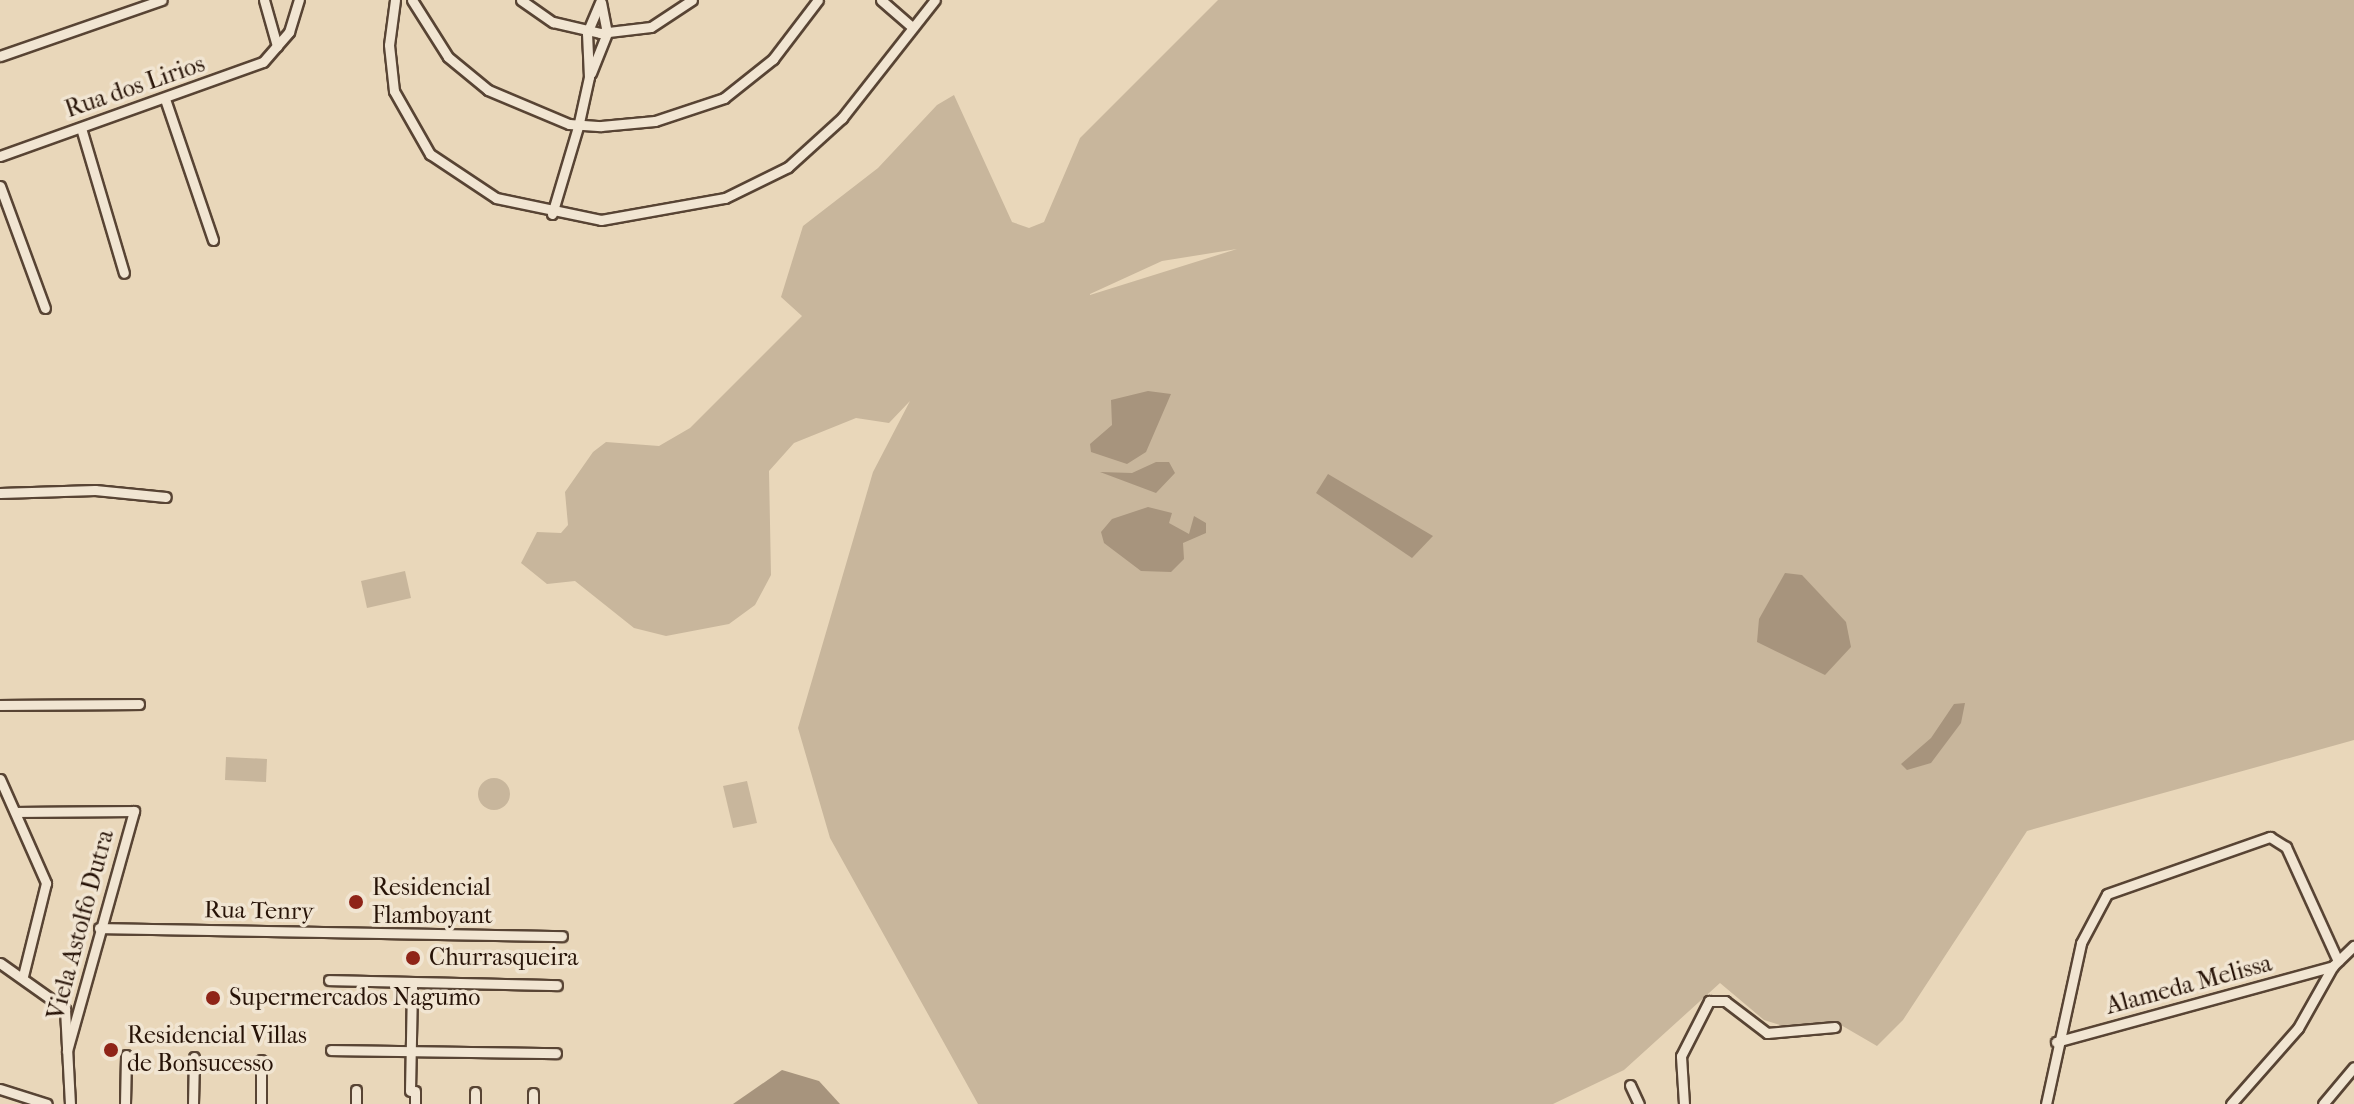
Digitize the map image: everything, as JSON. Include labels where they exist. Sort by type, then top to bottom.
[{"type":"street","points":[[0,56],[162,0]]},
{"type":"street","points":[[264,0],[277,46]]},
{"type":"street","points":[[277,46],[299,0]]},
{"type":"street","points":[[395,0],[390,67],[413,133],[471,186],[552,214],[642,216],[761,184],[842,118],[931,3]]},
{"type":"street","points":[[412,0],[448,57],[488,90],[578,125],[655,121],[724,98],[773,59],[818,0]]},
{"type":"street","points":[[521,0],[553,22],[587,33],[651,27],[692,0]]},
{"type":"street","points":[[881,0],[912,27]]},
{"type":"street","points":[[552,214],[589,77],[607,33],[600,1]]},
{"type":"street","points":[[589,77],[587,33],[600,1]]},
{"type":"street","name":"Rua dos Lirios","points":[[0,156],[263,62],[277,46]]},
{"type":"street","points":[[165,99],[213,240]]},
{"type":"street","points":[[81,128],[124,273]]},
{"type":"street","points":[[0,186],[45,308]]},
{"type":"street","points":[[0,493],[95,490],[166,497]]},
{"type":"street","points":[[0,705],[139,704]]},
{"type":"street","points":[[0,779],[46,883],[23,976]]},
{"type":"street","name":"Viela Astolfo Dutra","points":[[17,812],[134,811],[67,1051]]},
{"type":"street","points":[[2046,1104],[2056,1042],[2096,903],[2270,837],[2286,847],[2336,964]]},
{"type":"street","name":"Rua Tenry","points":[[99,928],[562,936]]},
{"type":"street","points":[[2231,1104],[2298,1028],[2336,964],[2354,946]]},
{"type":"street","points":[[0,963],[23,976],[65,1009],[70,1104]]},
{"type":"street","name":"Alameda Melissa","points":[[2056,1042],[2336,964]]},
{"type":"street","points":[[329,980],[557,985]]},
{"type":"street","points":[[412,982],[411,1051],[415,1104]]},
{"type":"street","points":[[1684,1104],[1681,1056],[1709,1001],[1725,1001],[1767,1033],[1835,1027]]},
{"type":"street","points":[[331,1050],[556,1053]]},
{"type":"street","points":[[125,1104],[126,1055]]},
{"type":"street","points":[[193,1104],[194,1057]]},
{"type":"street","points":[[261,1060],[261,1104]]},
{"type":"street","points":[[2323,1104],[2354,1067]]},
{"type":"street","points":[[1630,1085],[1639,1104]]},
{"type":"street","points":[[0,1089],[18,1101],[47,1104]]},
{"type":"street","points":[[356,1090],[356,1104]]},
{"type":"street","points":[[475,1092],[475,1104]]},
{"type":"street","points":[[533,1093],[533,1104]]},
{"type":"shaded area","points":[[1218,0],[2354,0],[2354,740],[2027,831],[1903,1020],[1877,1046],[1834,1021],[1783,1026],[1764,1020],[1720,983],[1624,1070],[1553,1104],[978,1104],[830,838],[798,728],[873,472],[910,401],[889,423],[856,418],[794,443],[769,471],[771,575],[755,605],[729,624],[666,636],[634,628],[575,581],[547,584],[521,563],[537,532],[561,533],[568,525],[565,492],[593,452],[606,442],[659,446],[690,428],[802,316],[781,297],[803,226],[878,168],[937,105],[954,95],[1012,222],[1029,228],[1044,222],[1080,138]],"holes":[[[1237,249],[1090,295],[1162,261]]]},
{"type":"shaded area","points":[[1148,391],[1171,394],[1146,452],[1127,464],[1091,452],[1090,444],[1112,425],[1111,400]]},
{"type":"shaded area","points":[[1156,462],[1169,462],[1175,473],[1156,493],[1100,472],[1132,473]]},
{"type":"shaded area","points":[[1328,474],[1433,536],[1412,558],[1316,493]]},
{"type":"shaded area","points":[[1148,507],[1172,513],[1169,523],[1189,534],[1194,516],[1206,523],[1206,533],[1183,543],[1184,559],[1171,572],[1141,571],[1104,543],[1101,532],[1112,519]]},
{"type":"shaded area","points":[[405,571],[411,598],[367,608],[361,581]]},
{"type":"shaded area","points":[[1785,573],[1802,575],[1846,622],[1851,647],[1825,675],[1757,642],[1759,619]]},
{"type":"shaded area","points":[[1965,703],[1961,723],[1931,763],[1907,770],[1901,764],[1931,738],[1954,704]]},
{"type":"shaded area","points":[[226,757],[267,759],[266,782],[225,780]]},
{"type":"shaded area","points":[[494,778],[506,782],[510,794],[506,806],[494,810],[482,806],[478,794],[482,782]]},
{"type":"shaded area","points":[[747,781],[757,823],[733,828],[723,786]]},
{"type":"shaded area","points":[[782,1070],[819,1081],[840,1104],[733,1104]]},
{"type":"place","name":"Residencial Flamboyant","points":[[356,902]]},
{"type":"place","name":"Churrasqueira","points":[[413,958]]},
{"type":"place","name":"Supermercados Nagumo","points":[[213,998]]},
{"type":"place","name":"Residencial Villas de Bonsucesso","points":[[111,1050]]}]
